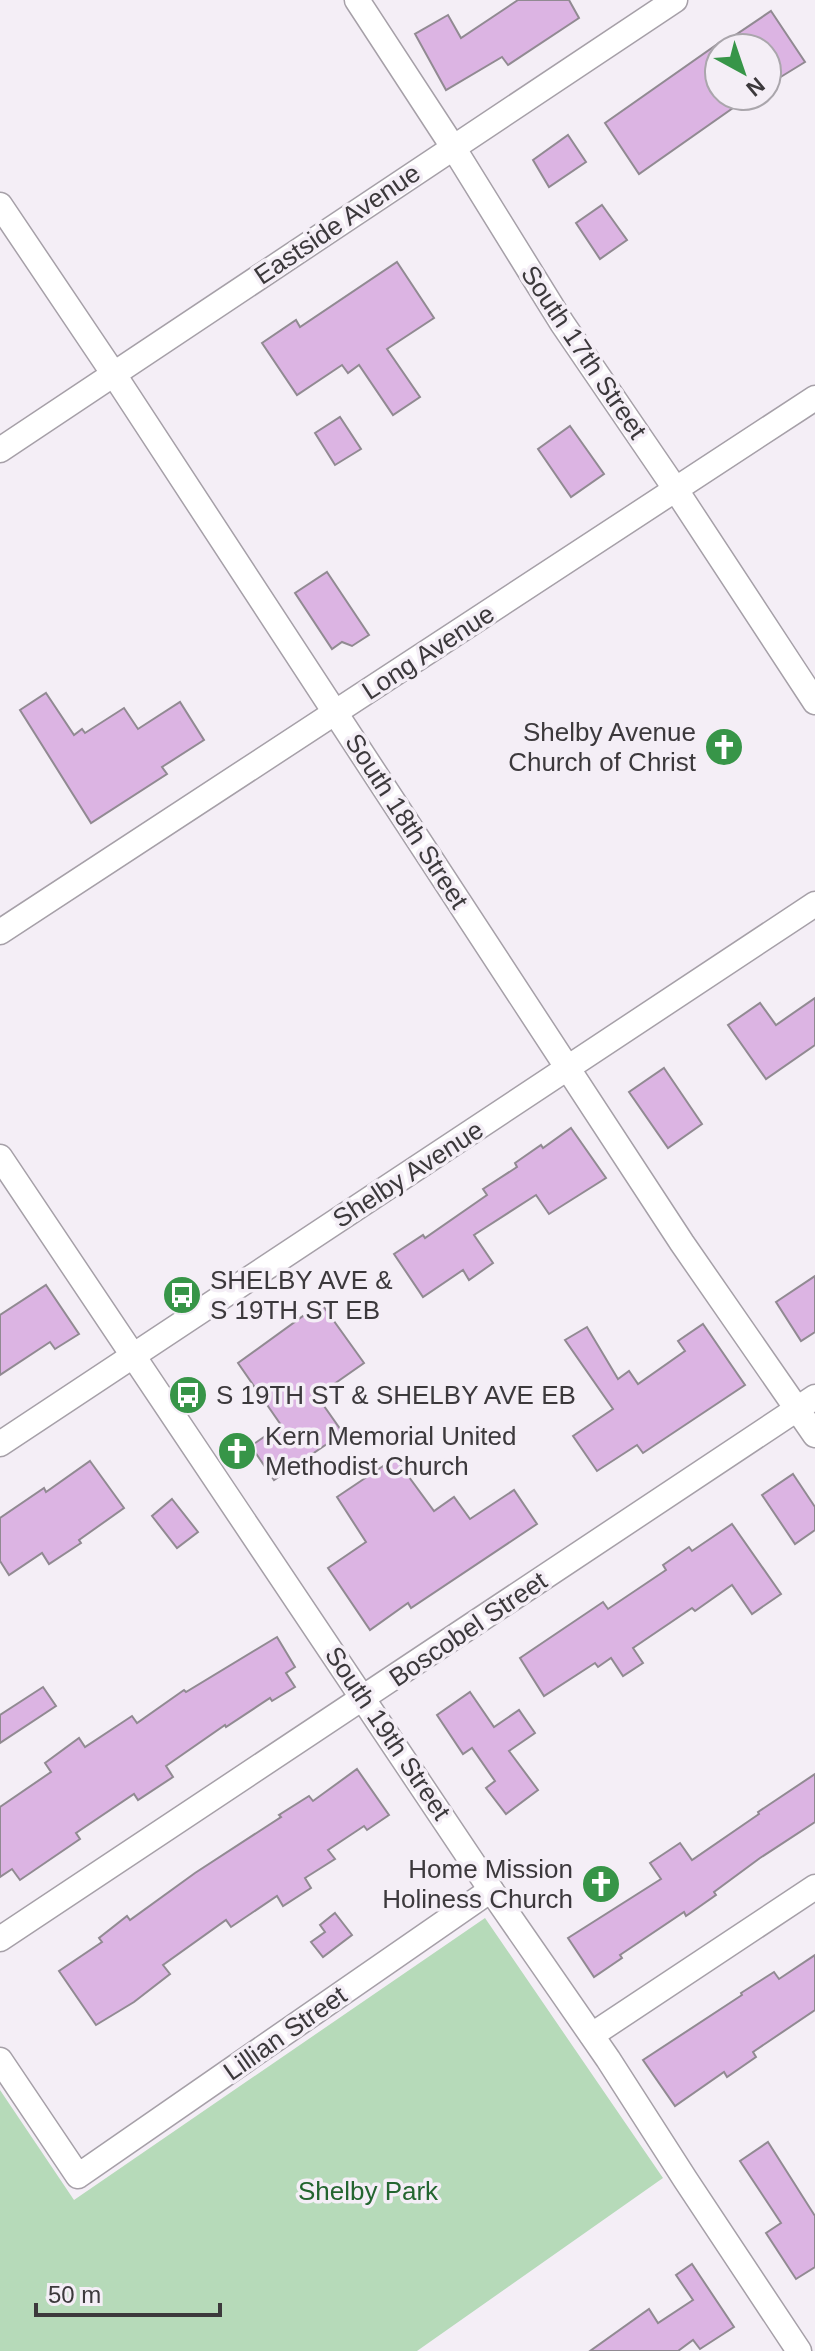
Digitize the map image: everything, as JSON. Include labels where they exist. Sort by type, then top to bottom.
[{"type":"street","name":"South 17th Street","points":[[357,0],[562,323],[815,702]]},
{"type":"street","name":"Eastside Avenue","points":[[0,450],[675,0]]},
{"type":"street","name":"South 18th Street","points":[[0,205],[682,1243],[806,1403],[815,1435]]},
{"type":"street","name":"Long Avenue","points":[[0,932],[815,398]]},
{"type":"street","name":"Shelby Avenue","points":[[0,1444],[815,904]]},
{"type":"street","name":"South 19th Street","points":[[0,1157],[801,2346]]},
{"type":"street","name":"Boscobel Street","points":[[0,1939],[806,1403]]},
{"type":"street","points":[[592,2035],[815,1887]]},
{"type":"street","name":"Lillian Street","points":[[0,2060],[78,2176],[491,1890]]},
{"type":"green space","name":"Shelby Park","points":[[485,1918],[663,2178],[417,2351],[0,2351],[0,2090],[74,2200]]},
{"type":"building","points":[[518,0],[569,0],[579,18],[508,65],[502,57],[446,90],[415,34],[448,15],[461,38]]},
{"type":"building","points":[[771,11],[805,62],[783,76],[783,32],[740,32]]},
{"type":"building","points":[[703,54],[703,112],[727,112],[639,174],[605,123]]},
{"type":"building","points":[[568,135],[586,162],[549,187],[533,160]]},
{"type":"building","points":[[602,205],[627,240],[600,259],[576,223]]},
{"type":"building","points":[[397,262],[434,318],[387,349],[420,397],[393,415],[359,365],[348,373],[342,365],[297,395],[262,343],[296,320],[300,327]]},
{"type":"building","points":[[340,417],[361,449],[335,465],[315,433]]},
{"type":"building","points":[[570,426],[604,474],[571,497],[538,449]]},
{"type":"building","points":[[327,572],[369,635],[352,646],[342,642],[332,649],[295,593]]},
{"type":"building","points":[[46,693],[74,735],[82,729],[85,733],[124,708],[138,729],[180,702],[204,740],[162,767],[167,774],[91,823],[20,710]]},
{"type":"building","points":[[815,998],[815,1045],[766,1079],[728,1025],[760,1003],[776,1025]]},
{"type":"building","points":[[664,1068],[702,1124],[668,1148],[629,1092]]},
{"type":"building","points":[[571,1128],[606,1178],[549,1214],[536,1195],[474,1235],[493,1263],[469,1280],[463,1270],[423,1297],[394,1254],[423,1235],[425,1238],[487,1195],[483,1189],[517,1167],[515,1163]]},
{"type":"building","points":[[815,1276],[815,1332],[801,1341],[776,1302]]},
{"type":"building","points":[[46,1285],[79,1334],[55,1349],[50,1342],[0,1375],[0,1315]]},
{"type":"building","points":[[321,1303],[364,1363],[317,1396],[343,1433],[274,1480],[251,1446],[281,1425],[238,1363]]},
{"type":"building","points":[[703,1324],[745,1385],[643,1453],[637,1445],[597,1471],[573,1436],[613,1409],[565,1340],[587,1327],[618,1379],[629,1371],[638,1384],[685,1351],[678,1341]]},
{"type":"building","points":[[395,1458],[434,1511],[454,1497],[470,1519],[514,1490],[537,1524],[411,1608],[408,1603],[370,1630],[328,1568],[366,1542],[337,1497]]},
{"type":"building","points":[[90,1461],[124,1508],[49,1564],[42,1553],[9,1575],[0,1561],[0,1518],[44,1488],[46,1492]]},
{"type":"building","points":[[793,1474],[815,1507],[815,1530],[795,1544],[762,1495]]},
{"type":"building","points":[[172,1499],[198,1532],[177,1548],[152,1516]]},
{"type":"building","points":[[732,1524],[781,1594],[752,1614],[732,1585],[633,1648],[643,1663],[623,1676],[611,1658],[598,1667],[595,1663],[544,1696],[520,1658],[603,1602],[608,1609],[666,1570],[663,1565],[689,1547],[692,1551]]},
{"type":"building","points":[[277,1637],[295,1667],[286,1673],[295,1687],[225,1725],[166,1766],[173,1777],[138,1800],[134,1794],[76,1833],[80,1839],[20,1880],[12,1869],[0,1877],[0,1807],[51,1772],[45,1763],[79,1738],[85,1747],[132,1716],[137,1723],[184,1690],[186,1692]]},
{"type":"building","points":[[43,1687],[56,1706],[0,1743],[0,1715]]},
{"type":"building","points":[[470,1692],[494,1727],[519,1710],[535,1733],[509,1751],[538,1790],[506,1814],[486,1788],[495,1781],[472,1748],[463,1754],[437,1715]]},
{"type":"building","points":[[357,1769],[389,1815],[367,1830],[364,1826],[328,1850],[335,1859],[305,1878],[311,1888],[283,1906],[277,1896],[231,1927],[226,1920],[163,1965],[170,1974],[134,2002],[96,2025],[59,1971],[102,1942],[99,1938],[127,1916],[130,1920],[281,1817],[279,1815],[309,1796],[313,1801]]},
{"type":"building","points":[[815,1774],[815,1822],[760,1858],[686,1916],[684,1912],[620,1955],[622,1958],[594,1977],[568,1938],[661,1879],[650,1863],[680,1843],[692,1860]]},
{"type":"building","points":[[335,1913],[352,1935],[323,1957],[311,1942],[325,1932],[320,1925]]},
{"type":"building","points":[[815,1955],[815,2010],[753,2052],[756,2057],[727,2077],[724,2072],[675,2106],[643,2060],[774,1972],[779,1979]]},
{"type":"building","points":[[768,2142],[815,2216],[815,2267],[796,2279],[766,2233],[781,2223],[740,2161]]},
{"type":"building","points":[[692,2264],[734,2327],[700,2349],[693,2340],[678,2351],[590,2351],[649,2309],[658,2323],[693,2300],[676,2275]]},
{"type":"place","name":"Shelby Avenue Church of Christ","points":[[724,747]]},
{"type":"place","name":"SHELBY AVE & S 19TH ST EB","points":[[182,1295]]},
{"type":"place","name":"S 19TH ST & SHELBY AVE EB","points":[[188,1395]]},
{"type":"place","name":"Kern Memorial United Methodist Church","points":[[237,1451]]},
{"type":"place","name":"Home Mission Holiness Church","points":[[601,1884]]}]
